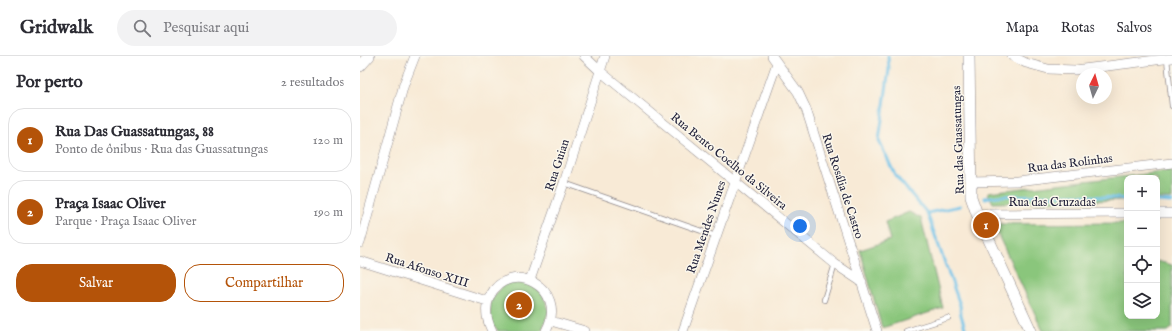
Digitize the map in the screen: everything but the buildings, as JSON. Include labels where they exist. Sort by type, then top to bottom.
[{"type":"street","points":[[360,243],[404,84],[415,56]]},
{"type":"street","name":"Rua Bento Coelho da Silveira","points":[[584,56],[600,71],[735,182],[836,264],[862,282]]},
{"type":"street","name":"Rua Guian","points":[[530,280],[564,183],[605,56]]},
{"type":"street","name":"Rua das Guassatungas","points":[[969,56],[971,197],[1031,331]]},
{"type":"street","points":[[1012,56],[1026,63],[1048,69],[1075,70],[1169,58]]},
{"type":"street","name":"Rua Mendes Nunes","points":[[683,331],[735,182],[774,59]]},
{"type":"street","name":"Rua Rosália de Castro","points":[[774,59],[798,92],[806,109],[877,331]]},
{"type":"street","name":"Rua das Rolinhas","points":[[970,182],[1017,181],[1172,163]]},
{"type":"street","name":"Rua das Cruzadas","points":[[978,214],[1124,213]]},
{"type":"street","points":[[1160,213],[1172,213]]},
{"type":"street","name":"Rua Afonso XIII","points":[[360,261],[487,301]]},
{"type":"street","points":[[492,331],[486,317],[487,301],[499,284],[519,278],[530,280],[539,285],[546,292],[552,311],[551,321],[546,331]]},
{"type":"street","points":[[551,321],[585,331]]},
{"type":"lane","points":[[1169,58],[1172,106]]},
{"type":"lane","points":[[564,183],[716,236]]},
{"type":"lane","points":[[824,300],[836,264]]},
{"type":"lane","points":[[906,331],[948,318]]},
{"type":"green space","points":[[1172,171],[1172,199],[1160,199],[1160,175],[1137,175]]},
{"type":"green space","points":[[1124,176],[1124,200],[993,203],[988,192]]},
{"type":"green space","points":[[909,212],[921,218],[943,308],[882,328],[860,250],[890,240],[885,222]]},
{"type":"green space","points":[[1124,223],[1124,319],[1160,319],[1160,262],[1172,265],[1172,328],[1168,331],[1043,331],[993,224]]},
{"type":"green space","points":[[525,281],[542,292],[549,310],[543,328],[540,331],[498,331],[490,319],[491,300],[504,284]]},
{"type":"waterway","points":[[888,56],[889,69],[879,141],[895,175],[927,213],[960,305],[961,315],[966,331]]},
{"type":"waterway","points":[[985,198],[998,196],[1076,195],[1124,199]]},
{"type":"waterway","points":[[1160,201],[1172,202]]},
{"type":"waterway","points":[[927,213],[960,206]]},
{"type":"place","name":"Rua Das Guassatungas, 88","points":[[986,225]]},
{"type":"place","name":"Praça Isaac Oliver","points":[[519,305]]}]
